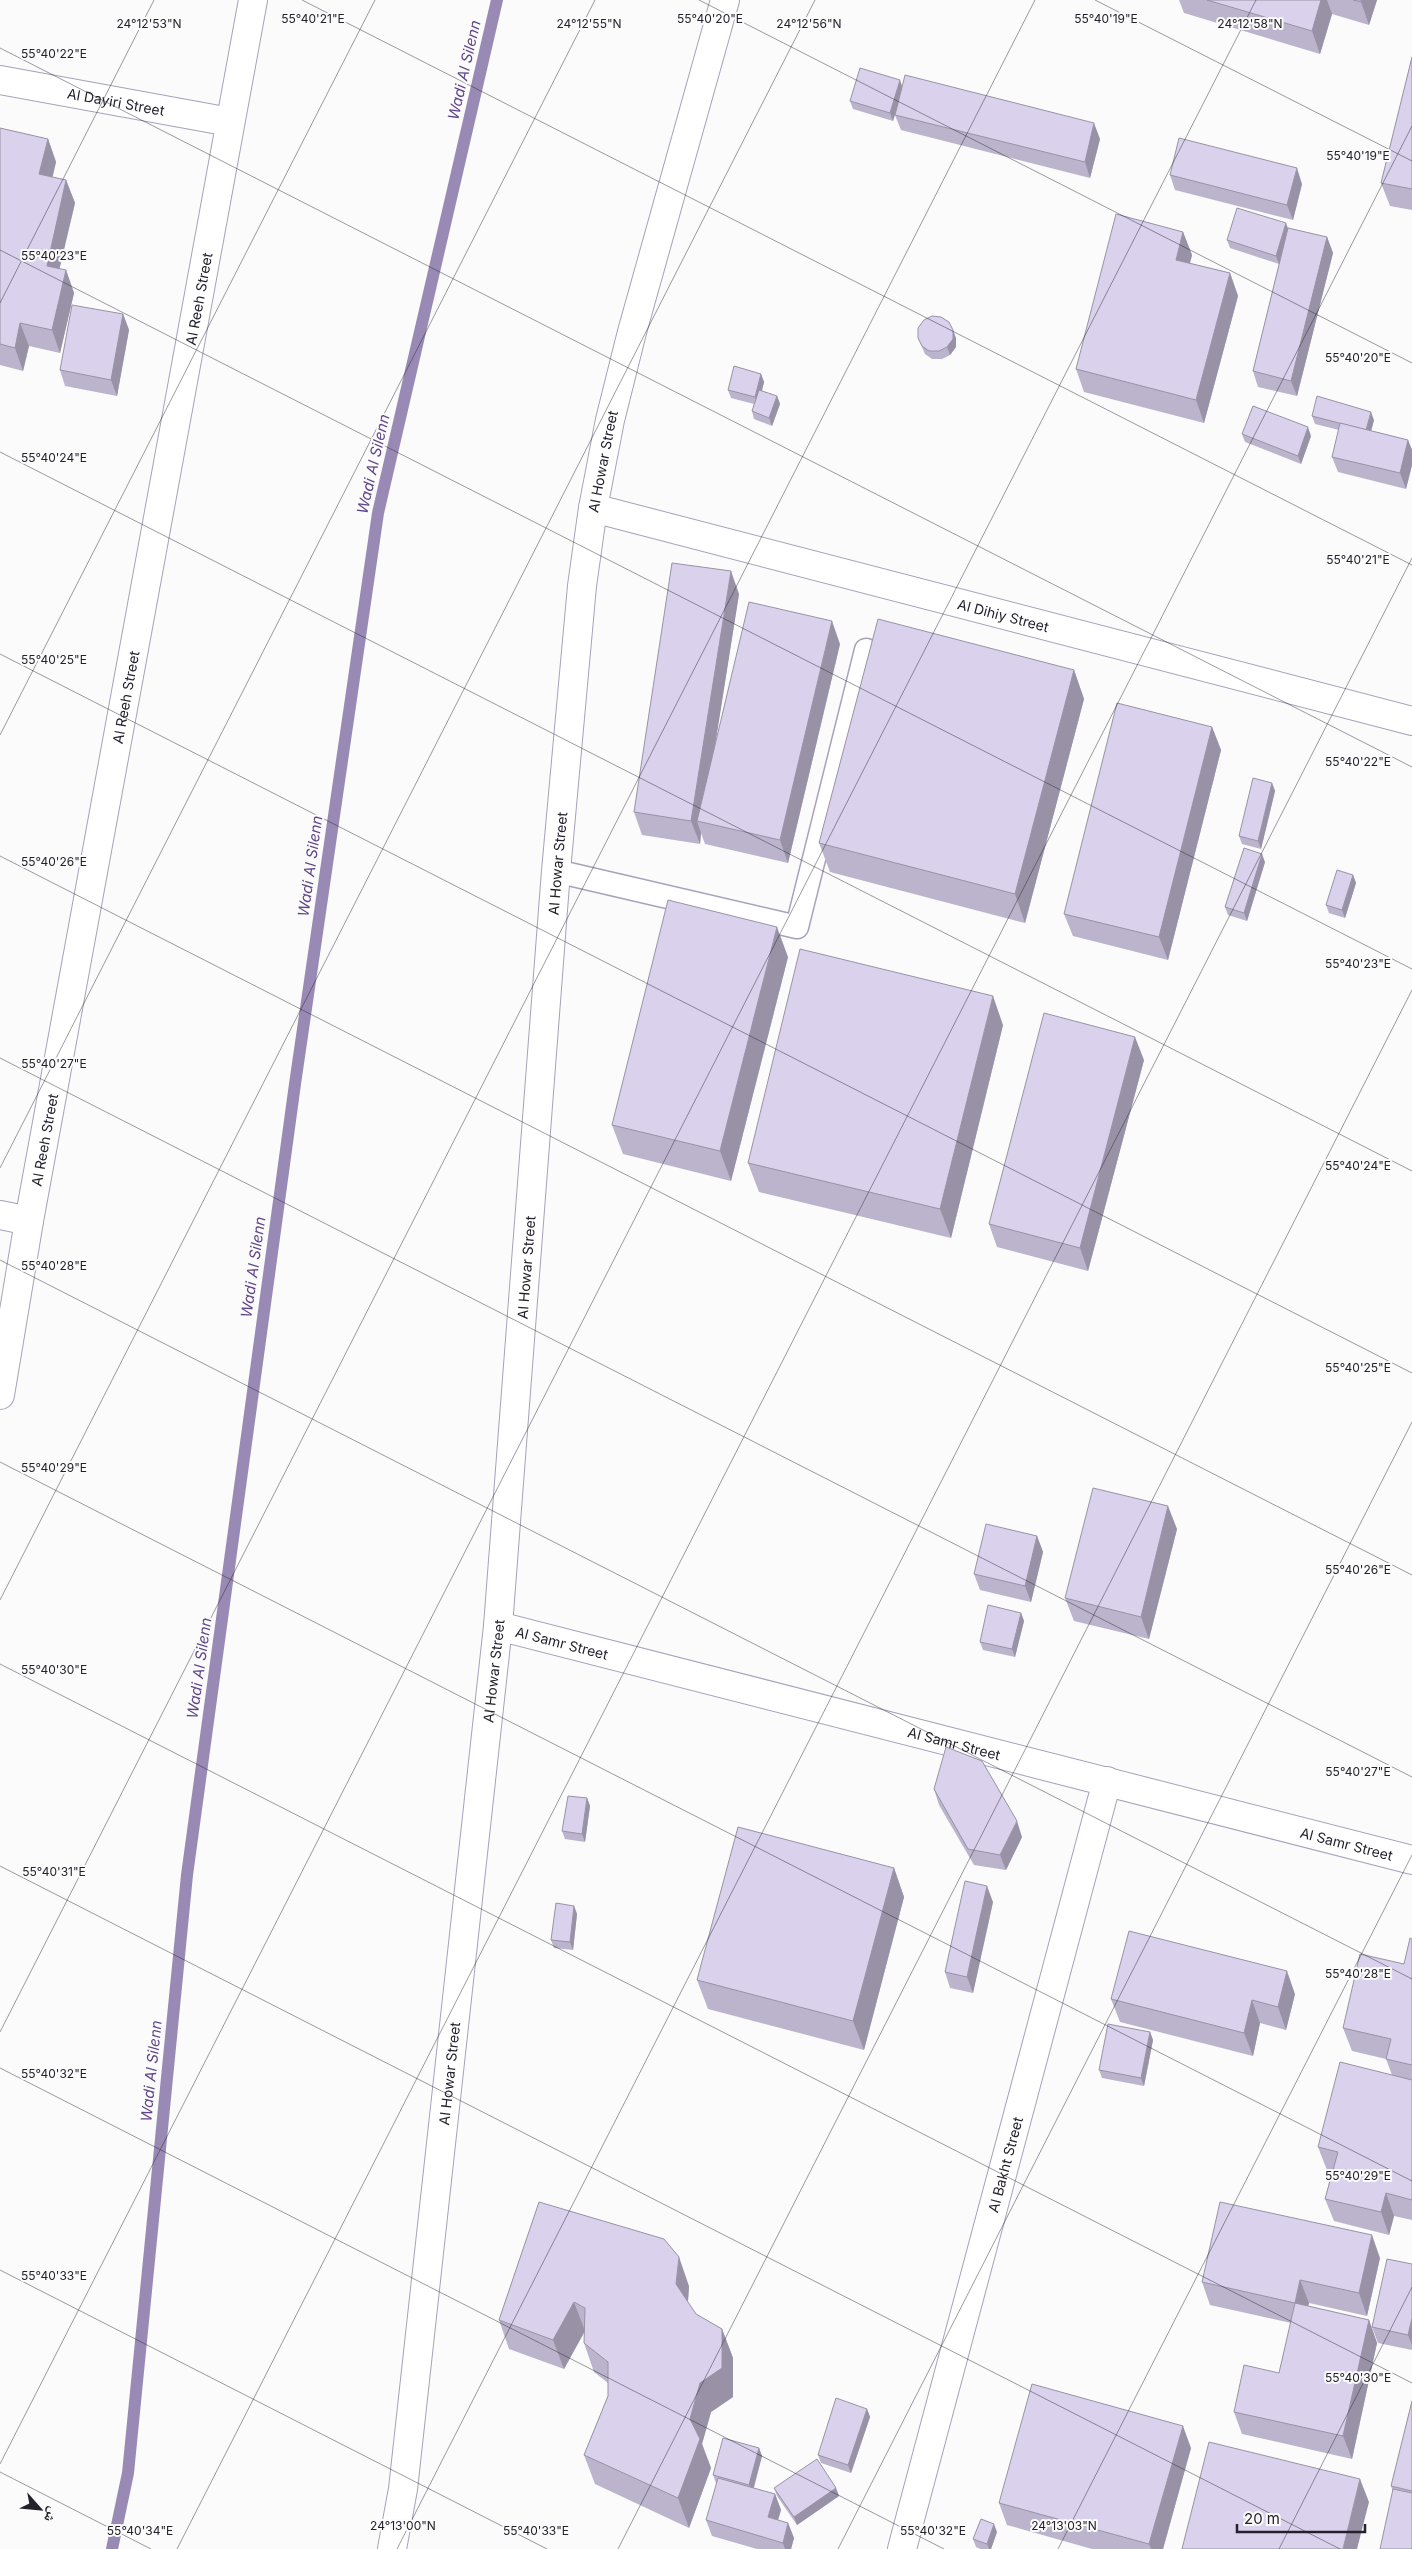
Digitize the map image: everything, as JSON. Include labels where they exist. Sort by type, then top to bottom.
[{"type":"street","name":"Al Reeh Street","points":[[0,1394],[29,1220],[253,0]]},
{"type":"street","name":"Al Howar Street","points":[[392,2549],[403,2489],[498,1626],[556,871],[582,586],[593,508],[610,420],[632,332],[725,0]]},
{"type":"street","name":"Al Dayiri Street","points":[[0,80],[230,122]]},
{"type":"street","name":"Al Dihiy Street","points":[[593,508],[1412,721]]},
{"type":"street","points":[[0,1215],[29,1220]]},
{"type":"street","name":"Al Samr Street","points":[[498,1626],[1412,1860]]},
{"type":"street","name":"Al Bakht Street","points":[[902,2549],[1107,1782]]},
{"type":"lane","points":[[556,871],[796,927],[866,650]]},
{"type":"building","points":[[1207,0],[1321,0],[1312,31]]},
{"type":"building","points":[[1412,57],[1412,189],[1381,183]]},
{"type":"building","points":[[860,68],[900,80],[890,113],[850,101]]},
{"type":"building","points":[[905,75],[1094,123],[1085,162],[895,115]]},
{"type":"building","points":[[0,128],[48,139],[39,174],[66,180],[47,266],[66,270],[52,330],[20,323],[15,348],[0,344]]},
{"type":"building","points":[[1179,138],[1297,168],[1287,205],[1170,175]]},
{"type":"building","points":[[1237,208],[1286,223],[1276,256],[1227,240]]},
{"type":"building","points":[[1116,214],[1183,232],[1176,260],[1230,273],[1196,400],[1076,369]]},
{"type":"building","points":[[1288,228],[1327,237],[1291,381],[1253,371]]},
{"type":"building","points":[[72,305],[123,314],[111,380],[60,370]]},
{"type":"building","points":[[932,316],[941,317],[949,322],[953,330],[953,339],[947,347],[939,351],[929,351],[922,346],[918,338],[918,328],[924,320]]},
{"type":"building","points":[[734,366],[761,374],[755,397],[728,390]]},
{"type":"building","points":[[759,390],[777,396],[769,418],[752,411]]},
{"type":"building","points":[[1317,396],[1371,412],[1366,430],[1312,416]]},
{"type":"building","points":[[1253,406],[1308,427],[1298,456],[1242,434]]},
{"type":"building","points":[[1340,423],[1408,440],[1400,473],[1332,457]]},
{"type":"building","points":[[672,563],[731,571],[691,821],[634,812]]},
{"type":"building","points":[[749,602],[832,621],[780,840],[697,821]]},
{"type":"building","points":[[878,619],[1074,670],[1015,894],[819,843]]},
{"type":"building","points":[[1117,703],[1212,727],[1159,937],[1064,914]]},
{"type":"building","points":[[1253,778],[1272,783],[1258,841],[1239,836]]},
{"type":"building","points":[[1244,848],[1262,854],[1244,913],[1225,907]]},
{"type":"building","points":[[1337,870],[1353,875],[1342,910],[1326,905]]},
{"type":"building","points":[[668,900],[777,927],[720,1151],[612,1125]]},
{"type":"building","points":[[800,949],[993,996],[940,1209],[748,1163]]},
{"type":"building","points":[[1044,1013],[1135,1037],[1080,1248],[989,1224]]},
{"type":"building","points":[[1093,1488],[1168,1506],[1141,1617],[1065,1598]]},
{"type":"building","points":[[986,1524],[1037,1536],[1025,1586],[974,1574]]},
{"type":"building","points":[[988,1605],[1021,1613],[1012,1649],[980,1642]]},
{"type":"building","points":[[946,1747],[982,1761],[1017,1821],[1000,1855],[968,1849],[934,1789]]},
{"type":"building","points":[[568,1796],[587,1798],[582,1834],[562,1831]]},
{"type":"building","points":[[738,1827],[894,1868],[853,2021],[697,1980]]},
{"type":"building","points":[[965,1881],[987,1886],[967,1977],[945,1972]]},
{"type":"building","points":[[556,1903],[574,1906],[570,1942],[551,1940]]},
{"type":"building","points":[[1129,1931],[1287,1971],[1278,2007],[1252,2000],[1244,2033],[1111,1999]]},
{"type":"building","points":[[1410,1938],[1412,1939],[1412,2065],[1386,2059],[1391,2039],[1343,2028],[1360,1954],[1404,1964]]},
{"type":"building","points":[[1108,2024],[1150,2032],[1141,2078],[1099,2070]]},
{"type":"building","points":[[1340,2062],[1412,2080],[1412,2200],[1386,2193],[1381,2212],[1325,2199],[1338,2152],[1318,2147]]},
{"type":"building","points":[[539,2202],[664,2239],[679,2257],[676,2284],[696,2314],[722,2329],[722,2368],[700,2383],[690,2419],[700,2439],[678,2498],[584,2455],[608,2396],[608,2362],[584,2343],[585,2308],[574,2302],[553,2340],[499,2320]]},
{"type":"building","points":[[1220,2202],[1372,2235],[1359,2293],[1300,2280],[1295,2303],[1202,2282]]},
{"type":"building","points":[[1387,2259],[1412,2264],[1412,2318],[1408,2335],[1372,2327]]},
{"type":"building","points":[[1295,2303],[1369,2320],[1343,2436],[1234,2412],[1244,2365],[1279,2373]]},
{"type":"building","points":[[1032,2384],[1183,2426],[1149,2544],[999,2503]]},
{"type":"building","points":[[836,2398],[867,2409],[848,2465],[818,2455]]},
{"type":"building","points":[[1412,2401],[1412,2491],[1391,2486]]},
{"type":"building","points":[[723,2438],[759,2448],[749,2485],[713,2475]]},
{"type":"building","points":[[1209,2442],[1360,2479],[1343,2549],[1182,2549]]},
{"type":"building","points":[[817,2459],[836,2488],[794,2517],[774,2488]]},
{"type":"building","points":[[718,2478],[775,2494],[768,2517],[788,2523],[783,2543],[706,2520]]},
{"type":"building","points":[[1393,2489],[1412,2493],[1412,2549],[1380,2549]]},
{"type":"building","points":[[981,2519],[994,2524],[987,2544],[973,2539]]},
{"type":"waterway","name":"Wadi Al Silenn","points":[[112,2549],[128,2473],[187,1875],[295,1084],[378,513],[497,0]]}]
